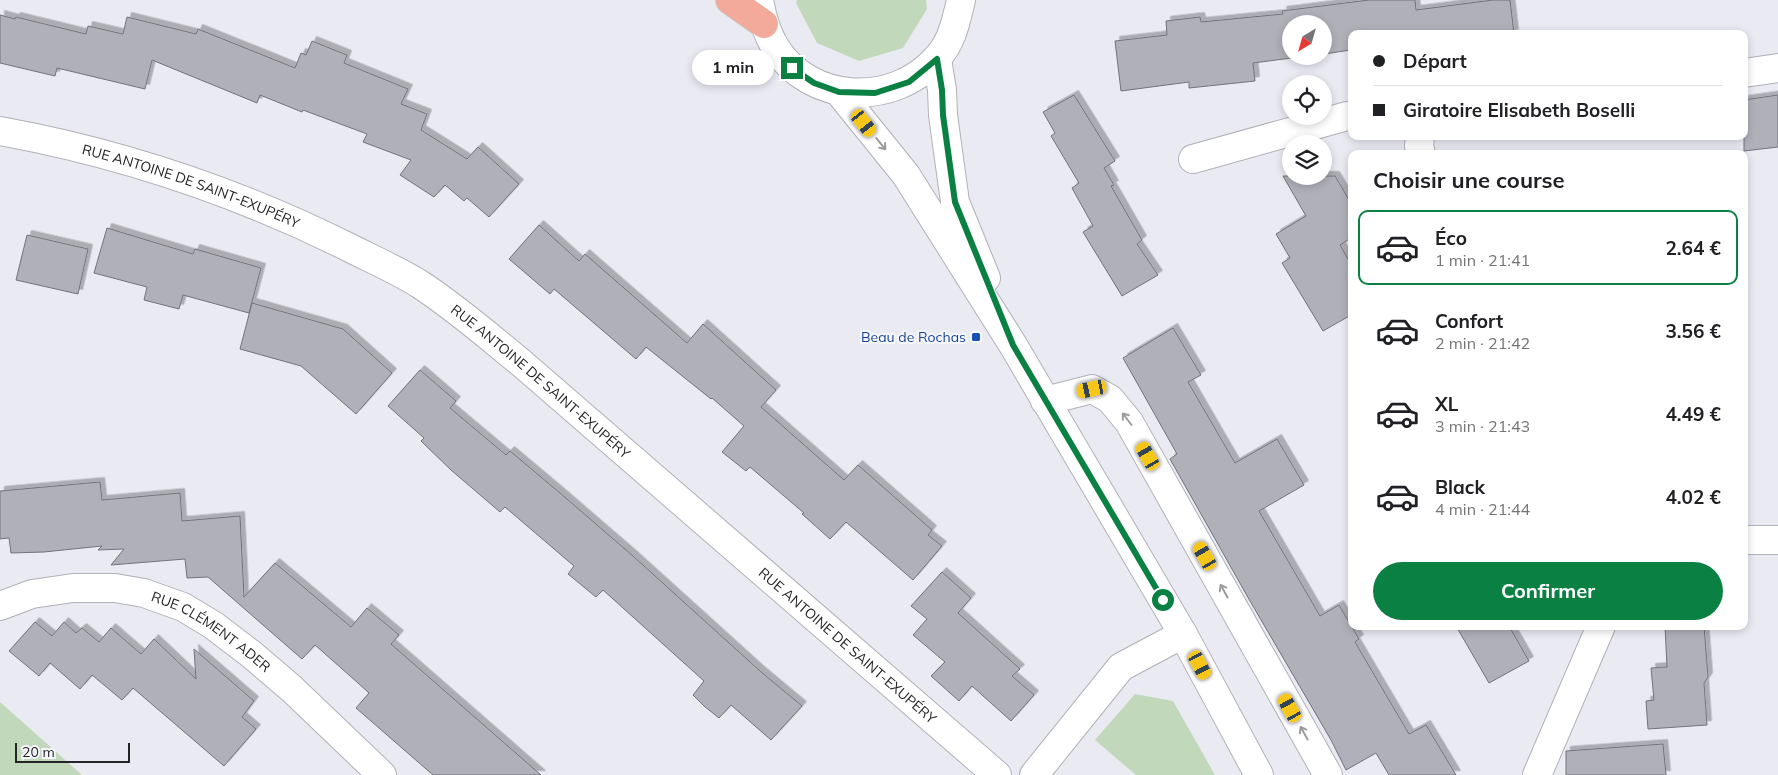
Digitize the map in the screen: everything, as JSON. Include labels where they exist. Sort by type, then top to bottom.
[{"type":"main road","points":[[730,0],[761,12]]},
{"type":"street","points":[[761,12],[775,48],[792,68],[814,83],[839,92],[875,93],[909,82],[937,59],[954,30],[961,0]]},
{"type":"street","points":[[937,59],[955,202],[1013,345]]},
{"type":"street","points":[[1748,72],[1778,68]]},
{"type":"street","points":[[839,92],[906,175],[1013,345],[1183,634],[1259,775]]},
{"type":"street","points":[[1193,158],[1348,116]]},
{"type":"street","name":"RUE ANTOINE DE SAINT-EXUPÉRY","points":[[0,131],[48,139],[99,153],[163,172],[227,195],[304,225],[420,284],[465,316],[519,361],[997,775]]},
{"type":"street","points":[[1045,401],[1092,389],[1110,399],[1129,422],[1328,775]]},
{"type":"street","points":[[1748,540],[1778,540]]},
{"type":"street","name":"RUE CLÉMENT ADER","points":[[0,606],[32,594],[73,588],[115,588],[144,593],[183,607],[213,625],[251,654],[292,689],[382,775]]},
{"type":"street","points":[[1537,775],[1599,630]]},
{"type":"street","points":[[1034,775],[1121,667],[1183,634]]},
{"type":"green space","points":[[797,0],[926,0],[927,9],[903,48],[859,61],[817,43],[796,3]]},
{"type":"green space","points":[[1135,694],[1173,701],[1215,775],[1136,775],[1095,740]]},
{"type":"green space","points":[[0,702],[82,775],[0,775]]},
{"type":"building","points":[[1369,0],[1415,0],[1416,10],[1493,0],[1510,0],[1514,30],[1348,30],[1348,50],[1332,53],[1332,15],[1282,15],[1282,59],[1253,63],[1255,81],[1189,88],[1189,82],[1121,91],[1115,41],[1167,35],[1166,21],[1200,17],[1201,22],[1283,14],[1282,11]]},
{"type":"building","points":[[0,15],[86,34],[88,26],[123,34],[127,17],[196,34],[198,29],[295,68],[301,53],[306,55],[312,41],[347,55],[344,63],[408,89],[401,104],[427,114],[421,130],[467,159],[478,147],[519,184],[489,217],[467,198],[464,201],[445,185],[434,197],[400,175],[411,160],[363,142],[367,134],[303,110],[302,112],[260,95],[257,103],[152,60],[145,89],[57,68],[55,76],[0,63]]},
{"type":"building","points":[[1074,95],[1115,161],[1104,168],[1114,185],[1111,186],[1142,240],[1137,244],[1158,275],[1122,296],[1083,232],[1093,226],[1072,188],[1079,183],[1051,136],[1055,133],[1043,112]]},
{"type":"building","points":[[1778,95],[1778,147],[1744,150],[1744,140],[1748,140],[1748,99]]},
{"type":"building","points":[[1332,176],[1335,176],[1348,198],[1348,240],[1340,245],[1348,259],[1348,317],[1323,331],[1282,263],[1290,258],[1276,234],[1306,216],[1288,185],[1332,185]]},
{"type":"building","points":[[539,225],[579,261],[585,254],[687,343],[703,324],[776,390],[761,407],[844,480],[858,465],[932,530],[928,535],[942,546],[913,580],[846,522],[830,539],[802,514],[804,513],[750,467],[746,471],[722,452],[744,426],[712,398],[646,347],[636,359],[554,289],[550,294],[509,259]]},
{"type":"building","points":[[107,228],[193,254],[195,249],[261,268],[249,313],[183,295],[179,309],[144,300],[147,287],[94,273]]},
{"type":"building","points":[[27,235],[88,249],[78,294],[16,280]]},
{"type":"building","points":[[252,303],[343,329],[392,373],[356,414],[301,366],[240,349]]},
{"type":"building","points":[[1173,328],[1201,375],[1188,382],[1235,463],[1277,439],[1304,485],[1259,511],[1320,616],[1339,605],[1348,620],[1348,630],[1354,630],[1359,639],[1355,642],[1409,734],[1426,725],[1456,775],[1389,775],[1376,753],[1346,770],[1331,740],[1170,459],[1177,454],[1123,358]]},
{"type":"building","points":[[420,370],[456,401],[450,408],[506,455],[510,451],[560,493],[802,706],[771,740],[731,705],[719,718],[704,706],[693,695],[704,681],[603,590],[596,597],[568,574],[574,566],[505,507],[500,512],[451,470],[421,441],[424,438],[388,406]]},
{"type":"building","points":[[100,482],[102,500],[180,493],[182,521],[240,516],[244,597],[275,563],[351,627],[367,608],[399,635],[391,644],[541,775],[433,775],[356,708],[369,693],[315,645],[302,659],[208,577],[187,578],[185,559],[111,565],[124,549],[98,550],[102,546],[44,552],[11,553],[9,538],[0,539],[0,491]]},
{"type":"building","points":[[942,572],[971,598],[958,613],[1020,669],[1012,676],[1034,695],[1011,721],[972,686],[959,701],[931,676],[945,662],[913,635],[927,619],[911,606]]},
{"type":"building","points":[[35,622],[52,636],[64,622],[76,633],[82,628],[99,642],[111,628],[141,654],[154,639],[196,679],[194,649],[254,701],[242,717],[256,729],[224,766],[133,688],[122,700],[92,675],[80,689],[50,663],[39,676],[9,651]]},
{"type":"building","points":[[1458,630],[1511,630],[1529,661],[1489,683]]},
{"type":"building","points":[[1665,630],[1704,630],[1708,677],[1704,683],[1707,725],[1648,729],[1646,701],[1654,700],[1651,668],[1667,667]]},
{"type":"building","points":[[1663,744],[1666,775],[1566,775],[1566,751]]},
{"type":"place","name":"Beau de Rochas","points":[[976,337]]},
{"type":"route","points":[[792,68],[814,83],[839,92],[875,93],[909,82],[937,59],[955,202],[1013,345],[1163,600]]}]
